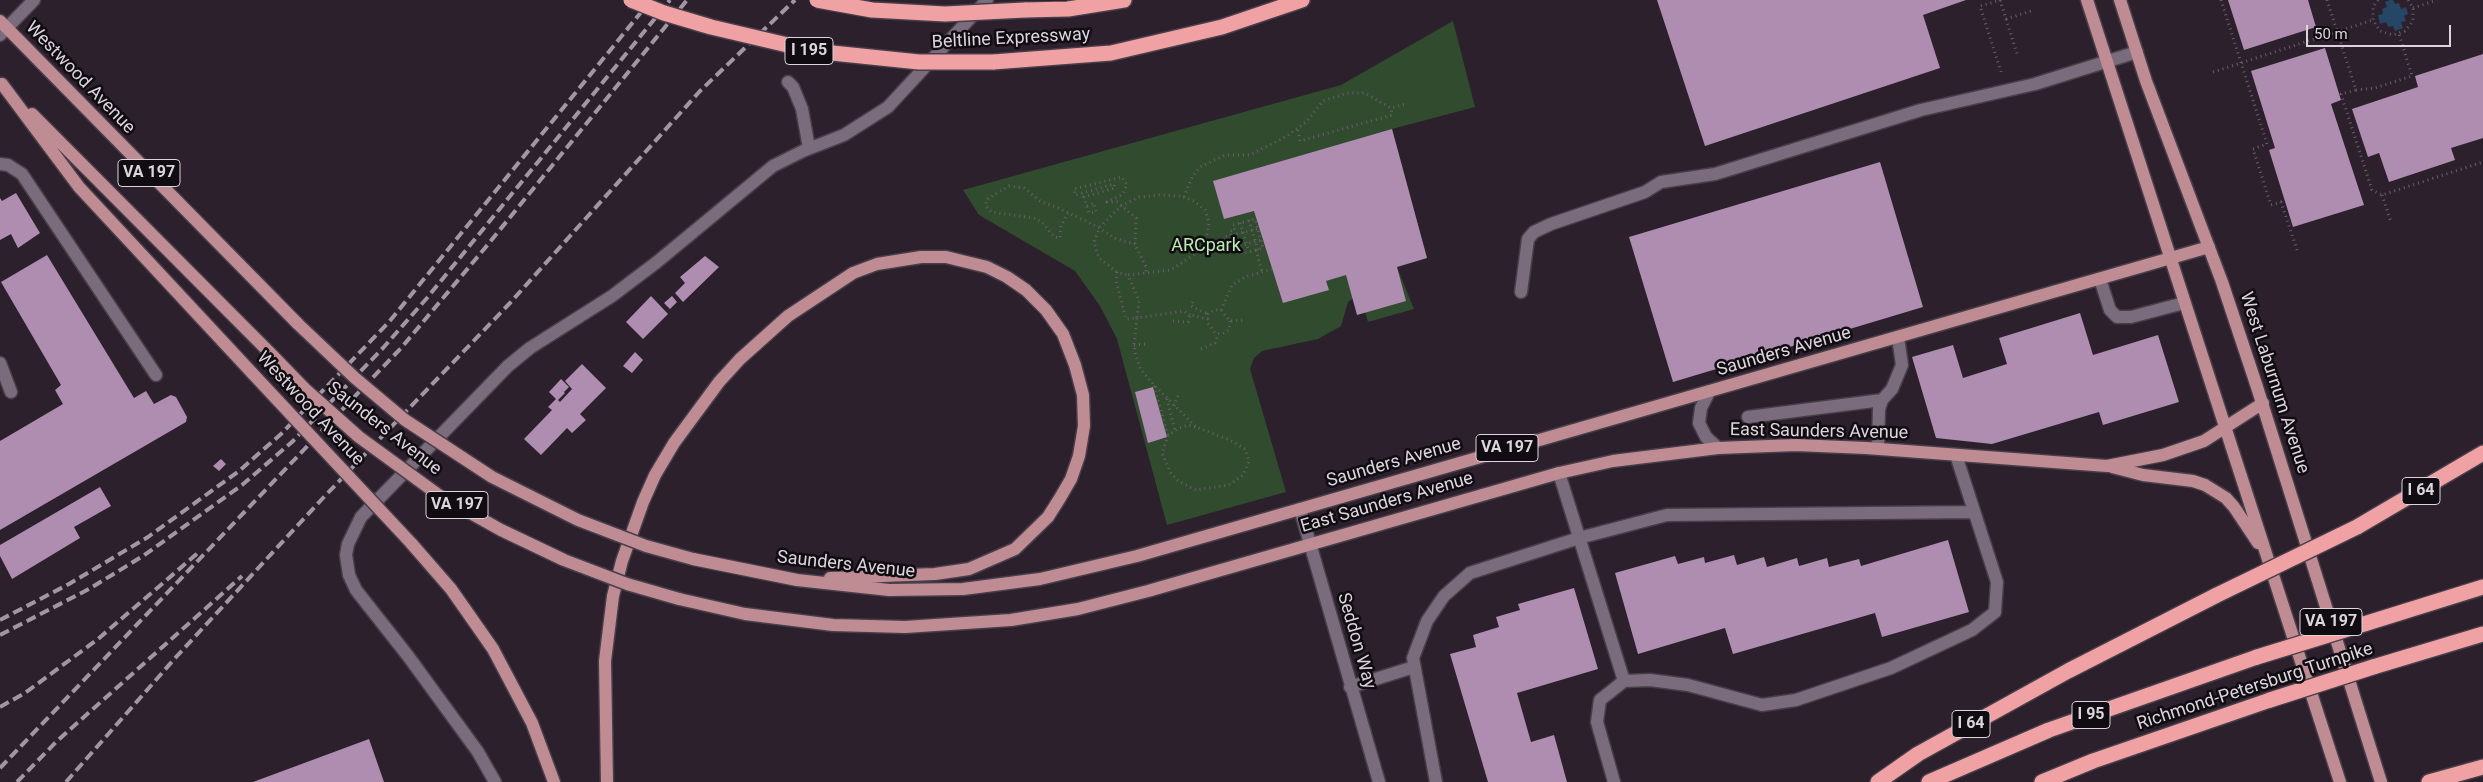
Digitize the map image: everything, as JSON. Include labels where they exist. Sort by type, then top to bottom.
[{"type":"highway","name":"Beltline Expressway","points":[[631,0],[664,13],[711,27],[813,51],[919,62],[993,62],[1111,53],[1222,28],[1302,0]]},
{"type":"highway","name":"Beltline Expressway","points":[[817,0],[872,10],[945,14],[1068,9],[1124,0]]},
{"type":"highway","points":[[1025,10],[1060,0]]},
{"type":"highway","name":"I 64","points":[[1878,782],[1918,754],[2059,676],[2217,595],[2357,527],[2483,453]]},
{"type":"highway","name":"Richmond-Petersburg Turnpike","points":[[1929,782],[2049,730],[2257,657],[2483,587]]},
{"type":"highway","name":"Richmond-Petersburg Turnpike","points":[[2042,782],[2093,761],[2270,700],[2483,634]]},
{"type":"highway","points":[[2429,782],[2483,767]]},
{"type":"main road","points":[[2087,0],[2267,556]]},
{"type":"main road","name":"West Laburnum Avenue","points":[[2120,0],[2136,52],[2209,247],[2263,403],[2381,782]]},
{"type":"main road","name":"Westwood Avenue","points":[[2,28],[298,324],[355,378],[405,420],[492,477],[578,520],[646,546],[693,559]]},
{"type":"main road","name":"Westwood Avenue","points":[[1,83],[270,353]]},
{"type":"main road","name":"Westwood Avenue","points":[[1,83],[79,187],[411,543],[451,589],[493,649],[532,723],[554,782]]},
{"type":"main road","name":"Saunders Avenue","points":[[693,559],[797,580],[889,590],[923,591],[997,585],[1040,579],[1136,556],[1568,430],[1709,392],[2209,247]]},
{"type":"main road","points":[[607,782],[605,661],[613,596],[622,561],[640,509],[655,475],[683,430],[719,382],[740,359],[788,316],[846,277],[877,264],[905,258],[946,258],[987,268],[1026,290],[1046,310],[1062,334],[1075,365],[1082,395],[1084,426],[1079,456],[1071,479],[1048,517],[1015,549],[969,569],[935,574],[797,580]]},
{"type":"main road","name":"Saunders Avenue","points":[[270,353],[305,389],[359,436],[440,496],[502,530],[564,560],[679,600]]},
{"type":"main road","name":"East Saunders Avenue","points":[[679,600],[744,614],[833,625],[905,627],[974,624],[1045,615],[1088,606],[1558,472],[1646,456],[1718,448],[1796,445],[1878,448],[2107,466],[2146,459],[2204,442],[2263,403]]},
{"type":"main road","name":"VA 197","points":[[2107,466],[2143,476],[2193,481],[2205,485],[2226,498],[2234,507],[2267,556],[2340,782]]},
{"type":"street","points":[[2,28],[34,0]]},
{"type":"street","points":[[495,782],[478,752],[408,656],[356,590],[348,570],[346,555],[355,526],[361,517],[508,366],[530,348],[612,296],[773,166],[809,148],[856,129],[888,107],[987,0]]},
{"type":"street","points":[[1521,292],[1528,239],[1534,232],[1551,224],[1654,188],[1661,182],[1715,174],[1921,110],[2035,84],[2136,52]]},
{"type":"street","points":[[788,82],[793,87],[802,110],[809,148]]},
{"type":"street","points":[[0,164],[8,165],[22,174],[156,374]]},
{"type":"street","points":[[2100,279],[2110,310],[2118,317],[2131,317],[2184,303]]},
{"type":"street","points":[[1878,448],[1879,408],[1882,400],[1892,388],[1902,365],[1898,337]]},
{"type":"street","points":[[0,364],[11,392]]},
{"type":"street","points":[[1709,392],[1701,408],[1699,423],[1706,437],[1718,448]]},
{"type":"street","points":[[1748,417],[1882,400]]},
{"type":"street","points":[[1614,782],[1597,722],[1600,700],[1624,681],[1650,680],[1688,685],[1762,705],[1796,700],[1891,668],[1972,630],[1995,612],[1997,582],[1956,455]]},
{"type":"street","points":[[1558,472],[1624,681]]},
{"type":"street","name":"Seddon Way","points":[[1300,509],[1350,687],[1380,782]]},
{"type":"street","points":[[1436,782],[1413,658],[1427,621],[1444,596],[1470,574],[1579,538],[1667,515],[1974,512]]},
{"type":"street","points":[[1350,687],[1414,666]]},
{"type":"path","points":[[2002,75],[1980,6],[2000,0],[2018,57]]},
{"type":"path","points":[[2221,0],[2267,144],[2253,149],[2271,205],[2281,202],[2298,253]]},
{"type":"path","points":[[2327,0],[2356,90]]},
{"type":"path","points":[[2378,0],[2373,7],[2373,20],[2380,31],[2393,35],[2399,34],[2410,27],[2414,14],[2408,0]]},
{"type":"path","points":[[2413,8],[2437,0]]},
{"type":"path","points":[[2006,19],[2031,11]]},
{"type":"path","points":[[2213,72],[2373,20]]},
{"type":"path","points":[[2399,34],[2412,76],[2375,88],[2341,94],[2372,190],[2382,195],[2483,164]]},
{"type":"path","points":[[1184,197],[1192,178],[1200,167],[1225,155],[1250,156],[1298,130],[1323,101],[1347,93],[1366,94],[1391,108],[1406,104]]},
{"type":"path","points":[[1298,130],[1300,141],[1392,115],[1391,108]]},
{"type":"path","points":[[1087,206],[1084,197],[1115,188],[1114,184],[1075,194],[1074,189],[1122,178],[1126,185],[1123,194],[1107,202],[1117,202],[1136,218],[1135,244],[1146,267],[1146,274]]},
{"type":"path","points":[[1068,213],[1061,226],[1060,238],[1054,237],[1042,222],[1034,218],[991,212],[986,206],[986,200],[1009,186],[1024,188],[1040,202],[1068,213],[1099,228],[1116,239],[1135,244]]},
{"type":"path","points":[[1159,195],[1184,197],[1194,201],[1205,210],[1210,222],[1206,240],[1195,254],[1172,270],[1128,275],[1117,272],[1099,258],[1094,242],[1099,228],[1121,206],[1139,197],[1159,195]]},
{"type":"path","points":[[2382,195],[2391,222]]},
{"type":"path","points":[[1255,219],[1263,248],[1242,254],[1241,250],[1236,251],[1230,231],[1235,230],[1233,225],[1249,220],[1255,219]]},
{"type":"path","points":[[1249,220],[1262,272]]},
{"type":"path","points":[[1240,222],[1249,252]]},
{"type":"path","points":[[1257,229],[1224,237],[1227,249],[1261,240]]},
{"type":"path","points":[[1221,310],[1232,285],[1246,277],[1272,269]]},
{"type":"path","points":[[1117,272],[1116,281],[1126,319],[1184,310],[1190,315],[1208,317]]},
{"type":"path","points":[[1128,275],[1139,301],[1134,345],[1141,370],[1166,399],[1196,427]]},
{"type":"path","points":[[1193,302],[1191,306],[1208,317]]},
{"type":"path","points":[[1214,310],[1221,310],[1230,321],[1229,330],[1218,334],[1215,333],[1208,323],[1208,317],[1214,310]]},
{"type":"path","points":[[1173,321],[1188,322],[1190,315]]},
{"type":"path","points":[[1230,321],[1245,320]]},
{"type":"path","points":[[1201,349],[1215,343],[1218,334]]},
{"type":"path","points":[[1134,345],[1146,344]]},
{"type":"path","points":[[1154,385],[1168,436],[1162,453],[1171,473],[1178,481],[1196,490],[1229,485],[1243,474],[1249,461],[1245,450],[1230,440],[1196,427],[1188,425],[1168,436]]},
{"type":"path","points":[[1174,406],[1179,393]]},
{"type":"path","points":[[1166,399],[1175,431]]},
{"type":"green space","name":"ARCpark","points":[[1453,21],[1475,107],[1392,129],[1427,258],[1397,267],[1414,309],[1368,322],[1360,294],[1348,302],[1341,326],[1318,339],[1262,351],[1254,358],[1250,369],[1286,492],[1167,525],[1117,339],[1100,306],[1075,271],[979,215],[963,190],[1341,85]]},
{"type":"water","points":[[2393,0],[2395,4],[2399,3],[2401,9],[2406,7],[2408,14],[2404,16],[2406,21],[2401,22],[2403,28],[2395,31],[2393,26],[2388,27],[2386,22],[2380,24],[2378,15],[2383,14],[2382,9],[2387,7],[2385,2]]},
{"type":"building","points":[[1657,0],[1966,0],[1923,15],[1940,68],[1705,146]]},
{"type":"building","points":[[2228,0],[2308,0],[2316,27],[2244,50]]},
{"type":"building","points":[[2325,48],[2341,100],[2331,104],[2364,205],[2293,227],[2269,150],[2275,148],[2251,71]]},
{"type":"building","points":[[2483,54],[2483,138],[2451,148],[2455,160],[2389,182],[2379,153],[2368,157],[2352,109],[2418,87],[2415,76]]},
{"type":"building","points":[[1392,129],[1427,258],[1397,267],[1406,301],[1357,315],[1346,275],[1326,281],[1329,290],[1283,303],[1254,211],[1224,219],[1213,181]]},
{"type":"building","points":[[1880,162],[1923,307],[1673,382],[1629,237]]},
{"type":"building","points":[[16,193],[40,233],[18,248],[11,234],[0,240],[0,198],[2,201]]},
{"type":"building","points":[[47,255],[134,398],[146,391],[154,404],[171,395],[176,397],[187,417],[186,422],[0,530],[0,441],[63,404],[55,390],[61,385],[1,282]]},
{"type":"building","points":[[705,256],[719,267],[683,302],[675,293],[685,283],[680,277]]},
{"type":"building","points":[[651,296],[668,314],[643,339],[626,322]]},
{"type":"building","points":[[672,296],[677,302],[670,309],[664,303]]},
{"type":"building","points":[[2080,313],[2093,355],[2158,335],[2179,402],[2103,425],[2099,412],[1992,444],[1936,438],[1912,357],[1953,345],[1963,378],[2007,364],[1999,338]]},
{"type":"building","points":[[635,352],[643,360],[632,373],[623,366]]},
{"type":"building","points":[[582,364],[606,388],[580,414],[586,420],[572,433],[567,428],[541,455],[524,439],[552,410],[548,407],[556,399],[549,392],[561,379],[569,387],[564,392],[559,388],[565,393],[558,400],[560,402],[572,389],[565,381]]},
{"type":"building","points":[[1153,387],[1167,437],[1148,443],[1135,392]]},
{"type":"building","points":[[221,459],[226,464],[219,471],[213,466]]},
{"type":"building","points":[[100,487],[111,506],[74,527],[80,538],[12,579],[0,556],[0,545]]},
{"type":"building","points":[[1948,540],[1969,612],[1882,637],[1875,613],[1733,654],[1725,628],[1638,654],[1615,573],[1675,556],[1678,564],[1704,557],[1705,563],[1734,555],[1737,565],[1764,557],[1767,567],[1797,558],[1799,566],[1827,558],[1829,567],[1859,559],[1861,566]]},
{"type":"building","points":[[1574,588],[1598,669],[1517,693],[1531,742],[1554,735],[1567,782],[1488,782],[1450,654],[1476,647],[1473,635],[1499,627],[1496,617],[1520,610],[1518,604]]},
{"type":"building","points":[[369,739],[384,782],[253,782]]},
{"type":"railway","points":[[0,620],[69,584],[148,537],[239,471],[281,434],[389,322],[651,0]]},
{"type":"railway","points":[[0,635],[89,589],[143,556],[242,485],[292,442],[383,348],[427,298],[670,0]]},
{"type":"railway","points":[[0,768],[402,347],[687,0]]},
{"type":"railway","points":[[66,782],[177,656],[323,498],[510,303],[700,91],[795,0]]},
{"type":"railway","points":[[0,707],[25,693],[98,639],[199,552]]},
{"type":"railway","points":[[17,782],[56,742],[242,576]]}]
